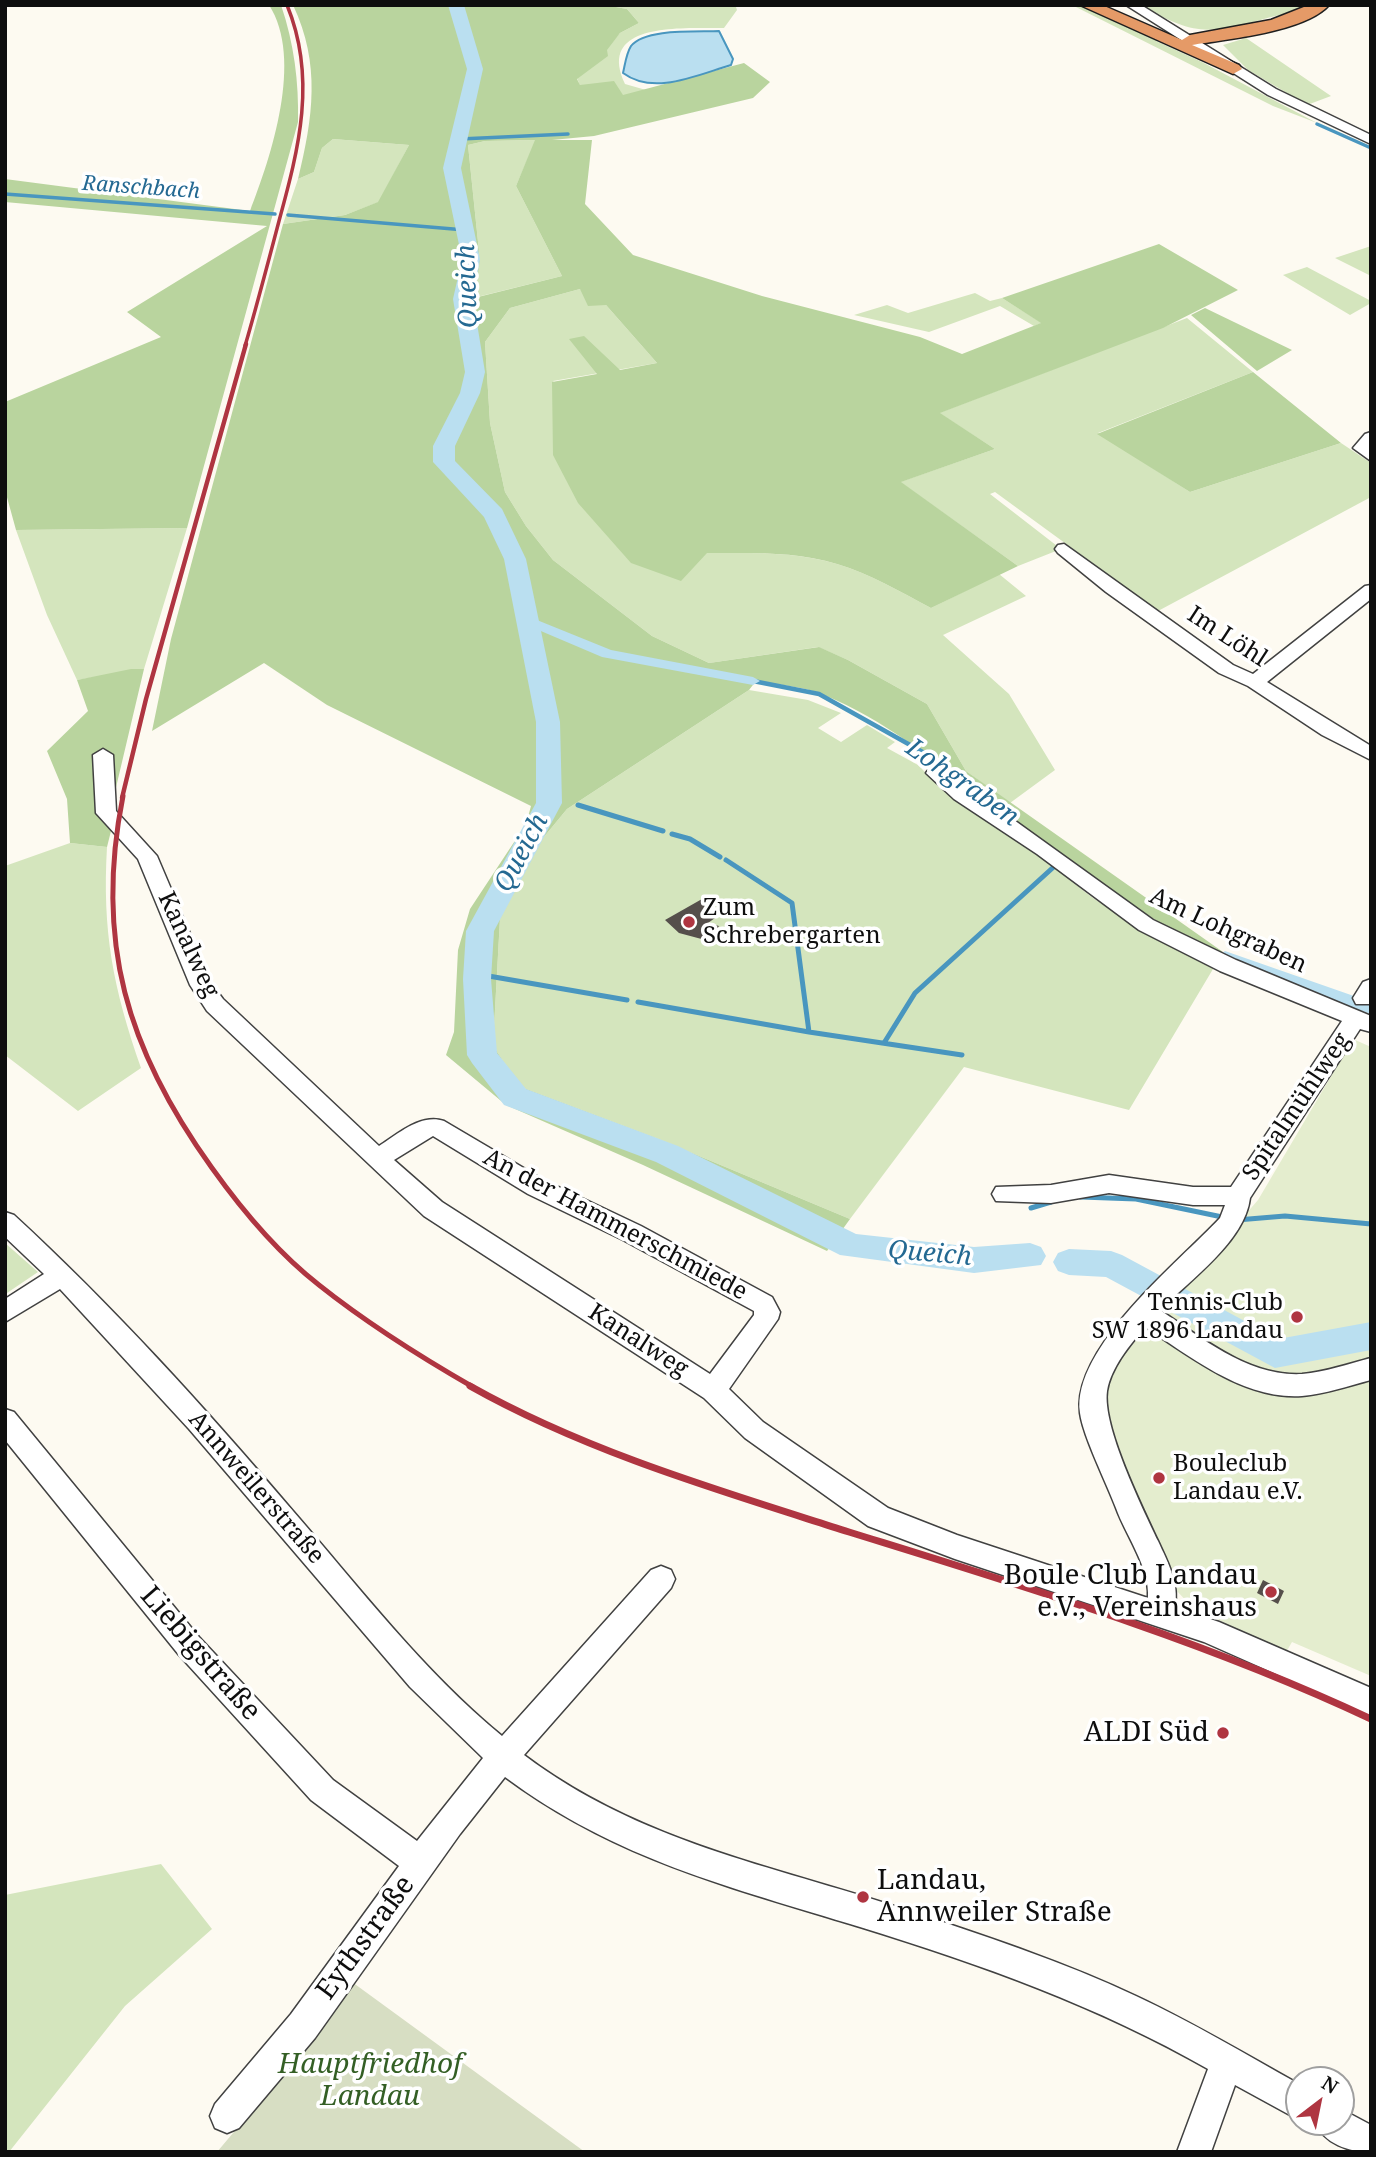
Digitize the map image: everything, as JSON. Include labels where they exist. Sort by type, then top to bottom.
[{"type":"highway","points":[[1088,5],[1225,50]]},
{"type":"highway","points":[[1195,43],[1225,50],[1321,5]]},
{"type":"street","points":[[1132,5],[1195,43]]},
{"type":"street","points":[[1225,50],[1289,101],[1371,141]]},
{"type":"street","name":"Im Löhl","points":[[1064,549],[1112,588],[1216,662],[1238,676],[1255,682],[1329,731],[1371,754]]},
{"type":"street","points":[[1255,682],[1371,590]]},
{"type":"street","name":"Kanalweg","points":[[103,754],[106,813],[147,856],[207,995],[377,1159],[433,1209],[713,1390],[754,1430],[878,1517],[955,1547],[1160,1614],[1293,1666],[1371,1702]]},
{"type":"street","name":"Am Lohgraben","points":[[936,773],[961,795],[1044,849],[1115,906],[1170,938],[1365,1007]]},
{"type":"street","name":"Spitalmühlweg","points":[[1160,1614],[1163,1594],[1159,1574],[1132,1515],[1091,1400],[1100,1369],[1155,1301],[1232,1215],[1365,1007]]},
{"type":"street","name":"An der Hammerschmiede","points":[[377,1159],[425,1129],[436,1127],[536,1187],[632,1233],[763,1304],[767,1312],[765,1320],[713,1390]]},
{"type":"street","name":"Spitalmühlweg","points":[[1004,1194],[1051,1195],[1109,1184],[1193,1196],[1232,1215]]},
{"type":"street","name":"Annweilerstraße","points":[[5,1222],[62,1275],[177,1396],[404,1661],[502,1758],[592,1817],[662,1850],[715,1870],[898,1924],[1060,1980],[1128,2009],[1285,2095]]},
{"type":"street","points":[[5,1312],[62,1275]]},
{"type":"street","points":[[1155,1301],[1242,1373],[1273,1383],[1301,1385],[1371,1369]]},
{"type":"street","name":"Liebigstraße","points":[[5,1420],[189,1646],[322,1790],[420,1862]]},
{"type":"street","points":[[502,1758],[662,1579]]},
{"type":"street","name":"Eythstraße","points":[[227,2116],[309,2018],[420,1862],[502,1758]]},
{"type":"street","points":[[1194,2152],[1227,2063]]},
{"type":"street","points":[[1355,2135],[1371,2144]]},
{"type":"green space","points":[[269,5],[281,5],[289,34],[298,92],[298,122],[187,528],[16,530],[5,490],[5,402],[161,337],[127,312],[267,226],[5,202],[5,179],[250,211],[267,164],[284,80],[284,52],[279,27]]},
{"type":"green space","points":[[293,5],[605,5],[627,9],[639,23],[620,33],[607,50],[608,56],[577,79],[580,85],[614,81],[623,95],[744,63],[770,82],[753,98],[594,136],[552,140],[592,140],[585,204],[633,255],[762,296],[920,337],[962,354],[1041,323],[1002,298],[1159,244],[1238,290],[1163,328],[940,413],[995,449],[901,482],[1018,566],[931,608],[861,573],[806,557],[707,553],[681,581],[631,563],[578,503],[553,455],[552,382],[597,374],[569,339],[584,336],[620,370],[657,363],[606,305],[588,306],[580,289],[510,308],[485,342],[490,423],[505,492],[526,526],[553,560],[652,636],[709,663],[819,647],[927,704],[966,771],[1223,952],[1220,956],[1129,903],[888,728],[846,705],[799,688],[756,681],[749,690],[567,809],[520,866],[501,900],[493,1046],[521,1087],[656,1138],[850,1219],[827,1251],[643,1165],[506,1105],[446,1055],[454,1032],[458,950],[470,909],[526,824],[531,806],[327,705],[264,663],[152,731],[171,639],[283,224],[345,215],[378,202],[409,145],[333,139],[322,148],[314,172],[298,179],[312,91],[308,48]],"holes":[[[535,140],[516,186],[562,276],[474,298],[480,261],[468,145],[485,141]]]},
{"type":"green space","points":[[605,5],[736,7],[737,10],[724,28],[669,29],[633,38],[623,48],[619,63],[625,84],[646,90],[623,96],[580,86],[577,78],[620,33],[639,23],[627,9]]},
{"type":"green space","points":[[1072,5],[1083,5],[1158,38],[1156,41],[1202,62],[1317,123],[1273,106]]},
{"type":"green space","points":[[1140,5],[1306,5],[1286,14],[1213,30],[1188,27]]},
{"type":"green space","points":[[1246,38],[1331,96],[1307,105],[1248,70],[1223,45]]},
{"type":"green space","points":[[333,139],[409,145],[379,202],[345,215],[283,224],[298,179],[314,172],[322,148]]},
{"type":"green space","points":[[536,140],[516,186],[562,276],[473,298],[480,261],[468,145],[485,141]]},
{"type":"green space","points":[[1371,246],[1371,276],[1335,258]]},
{"type":"green space","points":[[1307,267],[1371,303],[1350,315],[1283,275]]},
{"type":"green space","points":[[580,289],[606,305],[657,363],[553,381],[707,553],[772,554],[821,560],[861,573],[931,608],[999,574],[1026,596],[943,635],[1009,694],[1055,770],[1010,803],[966,771],[927,704],[848,660],[818,647],[709,663],[652,636],[553,560],[526,526],[505,492],[490,423],[485,342],[510,308]]},
{"type":"green space","points":[[975,293],[990,301],[1002,298],[1042,323],[1034,326],[1000,306],[929,332],[854,315],[887,305],[908,313]]},
{"type":"green space","points":[[1205,308],[1292,350],[1257,371],[1191,315]]},
{"type":"green space","points":[[1187,318],[1253,372],[1098,433],[1190,492],[1341,443],[1371,463],[1371,497],[1158,611],[995,492],[990,494],[1061,549],[1018,566],[900,482],[995,449],[939,413]]},
{"type":"green space","points":[[1253,372],[1341,443],[1190,492],[1097,434]]},
{"type":"green space","points":[[187,528],[144,669],[77,680],[47,615],[16,530]]},
{"type":"green space","points":[[131,669],[144,669],[109,817],[112,827],[107,847],[70,843],[67,799],[47,751],[88,711],[77,680]]},
{"type":"green space","points":[[749,690],[808,700],[841,713],[818,728],[841,742],[867,725],[895,742],[887,748],[918,765],[931,778],[935,776],[1056,861],[1067,876],[1105,906],[1152,933],[1216,964],[1129,1110],[964,1067],[850,1219],[656,1138],[521,1087],[493,1046],[501,900],[520,866],[567,809]]},
{"type":"green space","points":[[70,843],[107,847],[106,906],[112,959],[123,1012],[141,1068],[78,1111],[5,1055],[5,866]]},
{"type":"green space","name":"Tennis-Club SW 1896 Landau","points":[[1353,1039],[1371,1047],[1371,1676],[1292,1642],[1285,1654],[1190,1605],[1176,1590],[1112,1451],[1095,1401],[1106,1375],[1258,1200]]},
{"type":"green space","points":[[5,1243],[38,1272],[7,1293],[5,1291]]},
{"type":"green space","points":[[161,1864],[212,1929],[125,2006],[9,2152],[5,2152],[5,1895]]},
{"type":"green space","name":"Hauptfriedhof Landau","points":[[352,1982],[585,2152],[217,2152],[303,2050]]},
{"type":"water","points":[[719,31],[733,59],[731,65],[690,78],[662,83],[635,80],[623,73],[629,49],[638,40],[672,32]]},
{"type":"building","name":"Zum Schrebergarten","points":[[702,899],[722,913],[708,923],[719,926],[709,941],[679,933],[665,920]]},
{"type":"building","name":"Boule Club Landau e.V., Vereinshaus","points":[[1263,1580],[1284,1591],[1278,1604],[1257,1593]]},
{"type":"waterway","name":"Queich","points":[[456,5],[475,69],[452,168],[471,259],[463,299],[475,372],[470,393],[444,446],[444,462],[494,514],[515,559],[548,722],[549,803],[480,931],[477,979],[482,1055],[515,1097],[667,1154],[851,1246],[974,1260],[1030,1256]]},
{"type":"waterway","points":[[1317,124],[1371,148]]},
{"type":"waterway","points":[[460,139],[568,134]]},
{"type":"waterway","name":"Ranschbach","points":[[5,194],[275,214]]},
{"type":"waterway","name":"Ranschbach","points":[[288,215],[465,230]]},
{"type":"waterway","name":"Lohgraben","points":[[527,620],[607,654],[753,681]]},
{"type":"waterway","name":"Lohgraben","points":[[753,681],[819,694],[928,755],[980,796]]},
{"type":"waterway","points":[[578,805],[663,831]]},
{"type":"waterway","points":[[672,834],[690,839],[720,857]]},
{"type":"waterway","points":[[726,860],[792,903],[809,1032]]},
{"type":"waterway","points":[[884,1043],[915,993],[1058,863]]},
{"type":"waterway","name":"Lohgraben","points":[[1225,957],[1371,1008]]},
{"type":"waterway","points":[[477,974],[627,1000]]},
{"type":"waterway","points":[[638,1002],[809,1032]]},
{"type":"waterway","points":[[809,1032],[962,1055]]},
{"type":"waterway","points":[[1081,1197],[1136,1199],[1227,1218]]},
{"type":"waterway","points":[[1031,1208],[1051,1202]]},
{"type":"waterway","points":[[1237,1220],[1285,1216],[1371,1224]]},
{"type":"waterway","name":"Queich","points":[[1069,1262],[1111,1264],[1275,1354],[1371,1336]]},
{"type":"railway","points":[[245,346],[293,167],[302,113],[301,59],[287,5]]},
{"type":"railway","points":[[122,798],[146,699],[246,344]]},
{"type":"railway","points":[[123,796],[115,849],[113,899],[116,946],[125,992],[139,1037],[158,1080],[183,1124],[248,1215],[304,1273],[375,1326],[473,1387]]},
{"type":"railway","points":[[470,1386],[561,1431],[655,1468],[1113,1616],[1243,1664],[1371,1719]]},
{"type":"place","name":"Zum Schrebergarten","points":[[689,922]]},
{"type":"place","name":"Tennis-Club SW 1896 Landau","points":[[1297,1317]]},
{"type":"place","name":"Bouleclub Landau e.V.","points":[[1159,1478]]},
{"type":"place","name":"Boule Club Landau e.V., Vereinshaus","points":[[1271,1592]]},
{"type":"place","name":"ALDI Süd","points":[[1223,1733]]},
{"type":"place","name":"Landau, Annweiler Straße","points":[[863,1897]]}]
